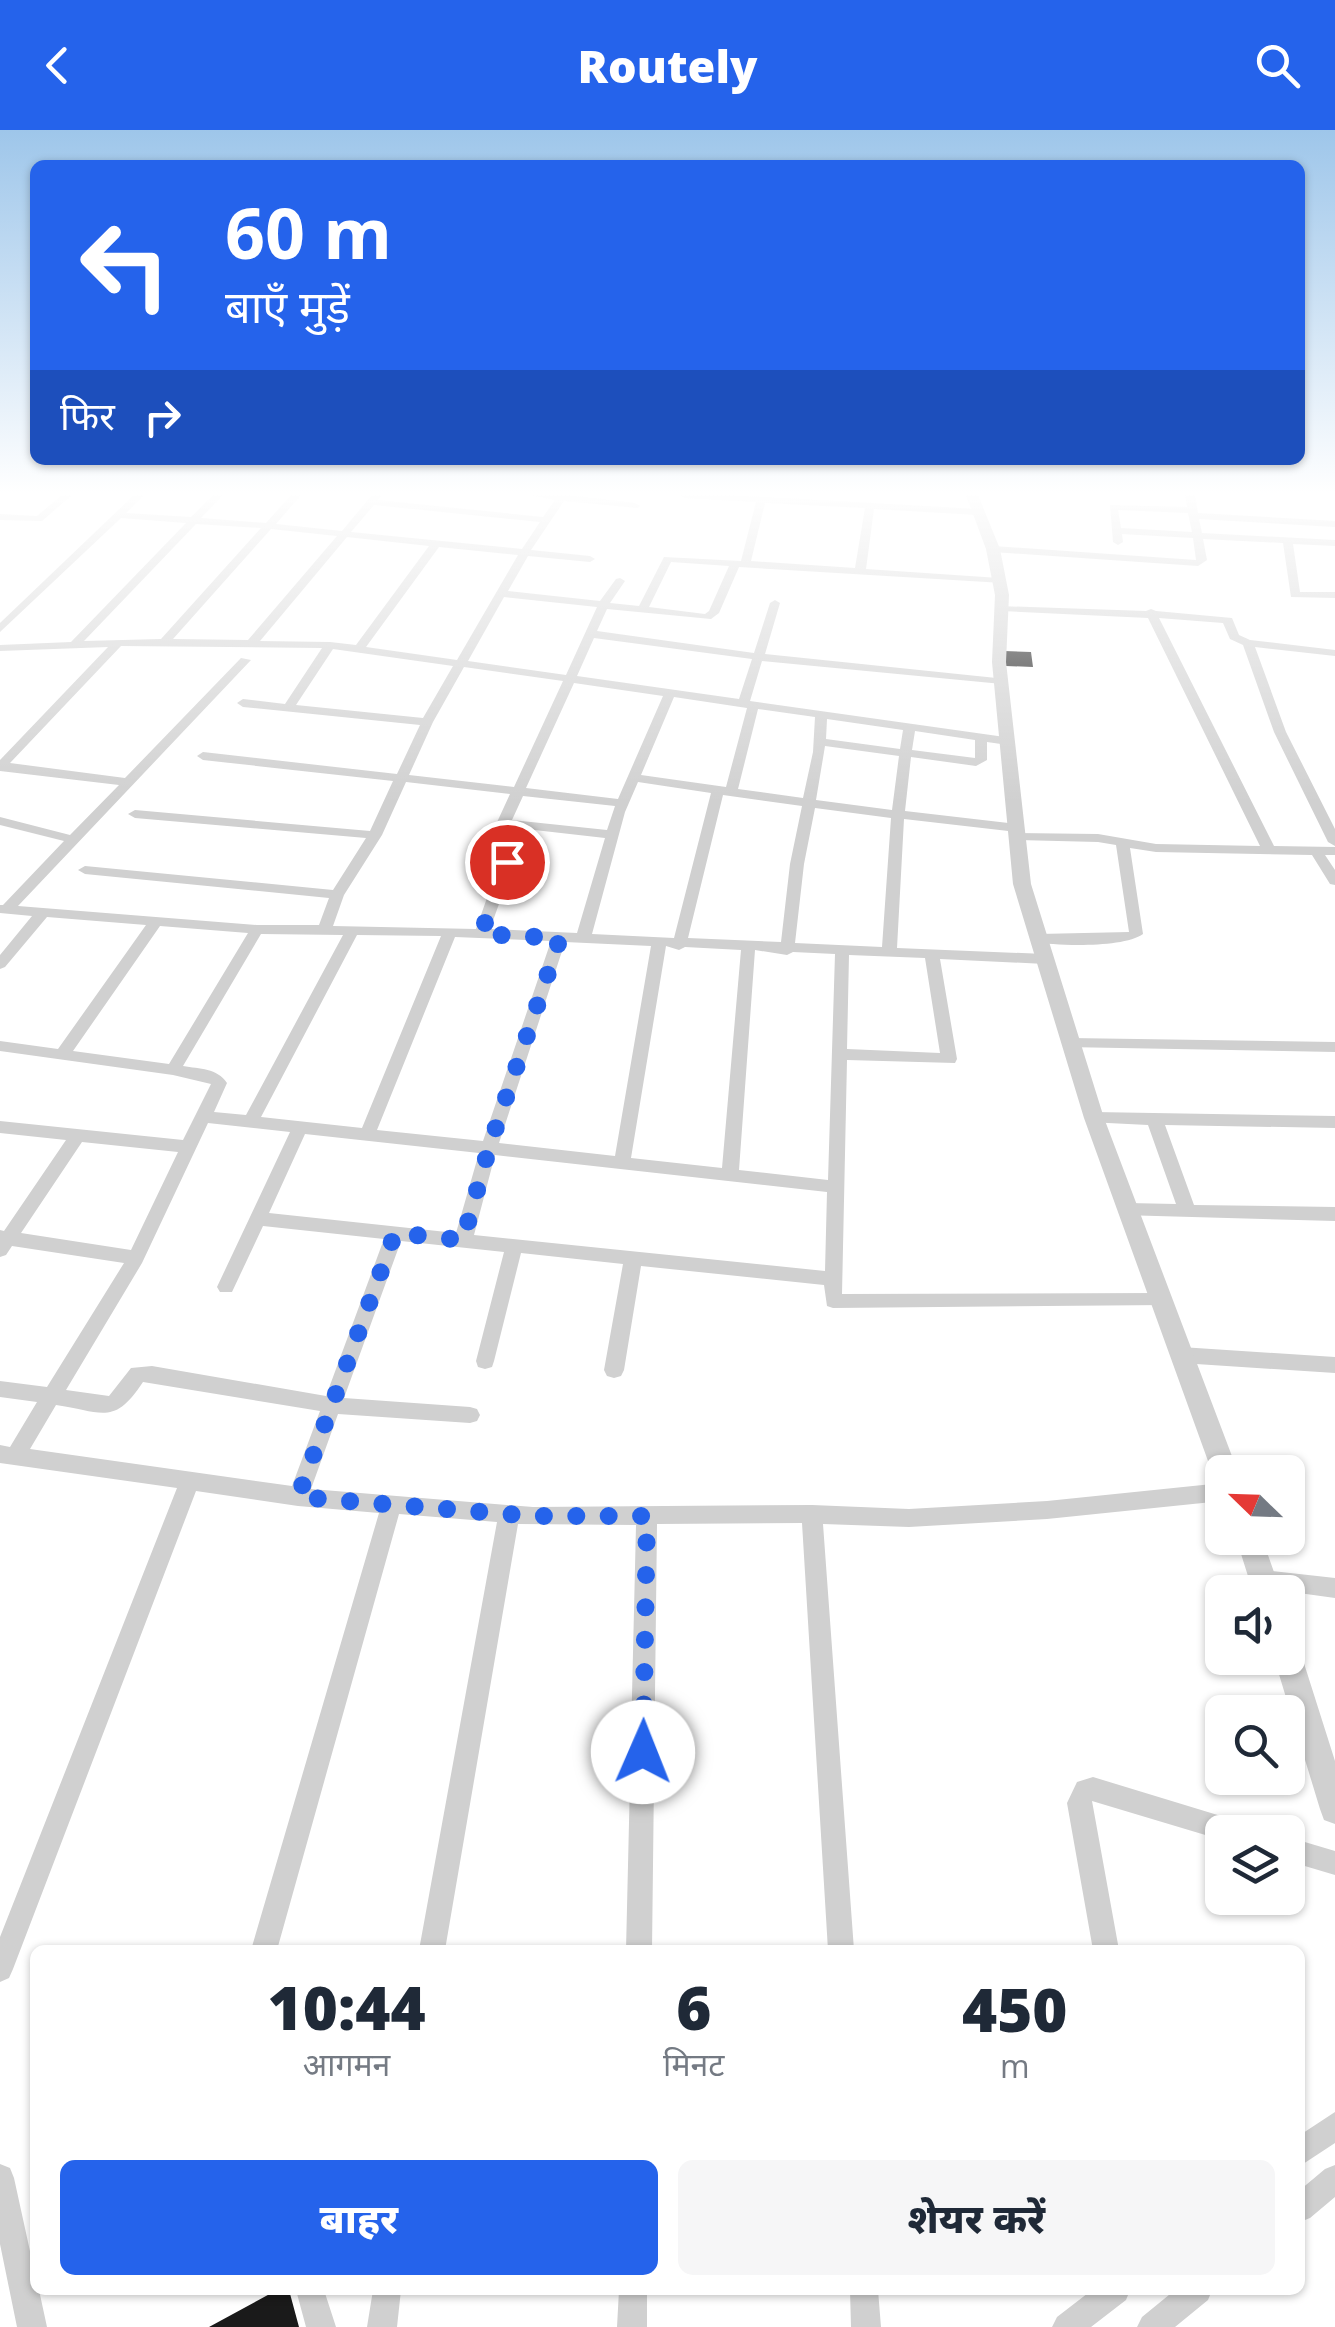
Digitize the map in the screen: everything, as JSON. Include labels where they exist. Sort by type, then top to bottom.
[{"type":"street","points":[[0,629],[33,598]]},
{"type":"street","points":[[75,644],[120,598]]},
{"type":"street","points":[[164,642],[204,598]]},
{"type":"street","points":[[251,644],[291,598]]},
{"type":"street","points":[[359,649],[397,598]]},
{"type":"street","points":[[324,930],[337,896],[375,836],[427,722],[500,598]]},
{"type":"street","points":[[538,598],[712,616],[722,598]]},
{"type":"street","points":[[481,934],[507,862],[488,856],[609,598]]},
{"type":"street","points":[[643,609],[649,598]]},
{"type":"street","points":[[1001,598],[1002,681],[1022,884],[1094,1118],[1219,1455]]},
{"type":"street","points":[[679,945],[775,604]]},
{"type":"street","points":[[1002,608],[1151,612],[1228,620],[1234,637],[1248,642],[1335,652]]},
{"type":"street","points":[[1151,612],[1269,850]]},
{"type":"street","points":[[591,634],[761,657],[1002,681]]},
{"type":"street","points":[[0,766],[119,642]]},
{"type":"street","points":[[0,648],[119,642],[330,645],[1008,740]]},
{"type":"street","points":[[1248,642],[1280,732],[1335,842]]},
{"type":"street","points":[[288,708],[330,645]]},
{"type":"street","points":[[3,909],[245,660]]},
{"type":"street","points":[[583,939],[623,802],[670,694]]},
{"type":"street","points":[[243,704],[427,722]]},
{"type":"street","points":[[788,950],[797,864],[820,742],[821,716]]},
{"type":"street","points":[[889,953],[898,815],[909,728]]},
{"type":"street","points":[[820,742],[980,762],[982,737]]},
{"type":"street","points":[[0,744],[21,747]]},
{"type":"street","points":[[203,756],[623,802]]},
{"type":"street","points":[[0,766],[129,782]]},
{"type":"street","points":[[634,778],[1156,848],[1335,851]]},
{"type":"street","points":[[135,814],[375,836]]},
{"type":"street","points":[[0,821],[74,840]]},
{"type":"street","points":[[504,823],[612,835]]},
{"type":"street","points":[[1038,939],[1126,938],[1136,934],[1123,844]]},
{"type":"street","points":[[1316,851],[1335,881]]},
{"type":"street","points":[[85,870],[337,896]]},
{"type":"street","points":[[3,909],[257,930],[450,932],[1044,959]]},
{"type":"street","points":[[0,964],[44,911]]},
{"type":"street","points":[[62,1055],[156,921]]},
{"type":"street","points":[[173,1070],[257,930]]},
{"type":"street","points":[[250,1122],[352,931]]},
{"type":"street","points":[[367,1135],[450,932]]},
{"type":"street","points":[[463,1240],[489,1148],[560,938]]},
{"type":"street","points":[[622,1163],[659,944]]},
{"type":"street","points":[[730,1175],[748,948]]},
{"type":"street","points":[[842,952],[834,1301],[1160,1300]]},
{"type":"street","points":[[841,1054],[949,1059],[932,955]]},
{"type":"street","points":[[1070,1043],[1335,1048]]},
{"type":"street","points":[[0,1046],[218,1079],[136,1258],[53,1397],[8,1455],[298,1497],[509,1514],[812,1514],[909,1518],[1205,1494]]},
{"type":"street","points":[[201,1116],[836,1187]]},
{"type":"street","points":[[1094,1118],[1335,1122]]},
{"type":"street","points":[[1154,1120],[1187,1210]]},
{"type":"street","points":[[0,1127],[188,1147]]},
{"type":"street","points":[[226,1287],[300,1128]]},
{"type":"street","points":[[78,1135],[3,1242],[136,1258]]},
{"type":"street","points":[[1127,1210],[1335,1214]]},
{"type":"street","points":[[258,1219],[832,1280]]},
{"type":"street","points":[[298,1497],[395,1233]]},
{"type":"street","points":[[485,1361],[514,1246]]},
{"type":"street","points":[[614,1370],[633,1258]]},
{"type":"street","points":[[1181,1355],[1335,1365]]},
{"type":"street","points":[[0,1389],[112,1405],[122,1398],[138,1374],[152,1374],[332,1405],[470,1415]]},
{"type":"street","points":[[0,1969],[190,1481]]},
{"type":"street","points":[[265,1945],[391,1505]]},
{"type":"street","points":[[433,1945],[509,1514]]},
{"type":"street","points":[[812,1514],[841,1945]]},
{"type":"street","points":[[639,1945],[647,1516]]},
{"type":"street","points":[[1305,1587],[1335,1588]]},
{"type":"street","points":[[1294,1675],[1335,1808]]},
{"type":"street","points":[[1105,1945],[1079,1803],[1084,1790],[1205,1824]]},
{"type":"street","points":[[1305,1853],[1335,1863]]},
{"type":"street","points":[[1305,2148],[1335,2126]]},
{"type":"street","points":[[0,2178],[32,2327]]},
{"type":"street","points":[[1305,2204],[1335,2179]]},
{"type":"street","points":[[311,2295],[320,2327]]},
{"type":"street","points":[[382,2327],[386,2295]]},
{"type":"street","points":[[632,2327],[633,2295]]},
{"type":"street","points":[[864,2295],[866,2327]]},
{"type":"street","points":[[1067,2327],[1109,2295]]},
{"type":"street","points":[[1152,2327],[1192,2295]]},
{"type":"building","points":[[1004,651],[1031,652],[1033,667],[1006,666]]},
{"type":"building","points":[[268,2295],[290,2295],[299,2327],[209,2327]]},
{"type":"route","points":[[507,862],[481,934],[560,938],[489,1148],[463,1240],[395,1233],[298,1497],[533,1516],[647,1516],[643,1752]]}]
